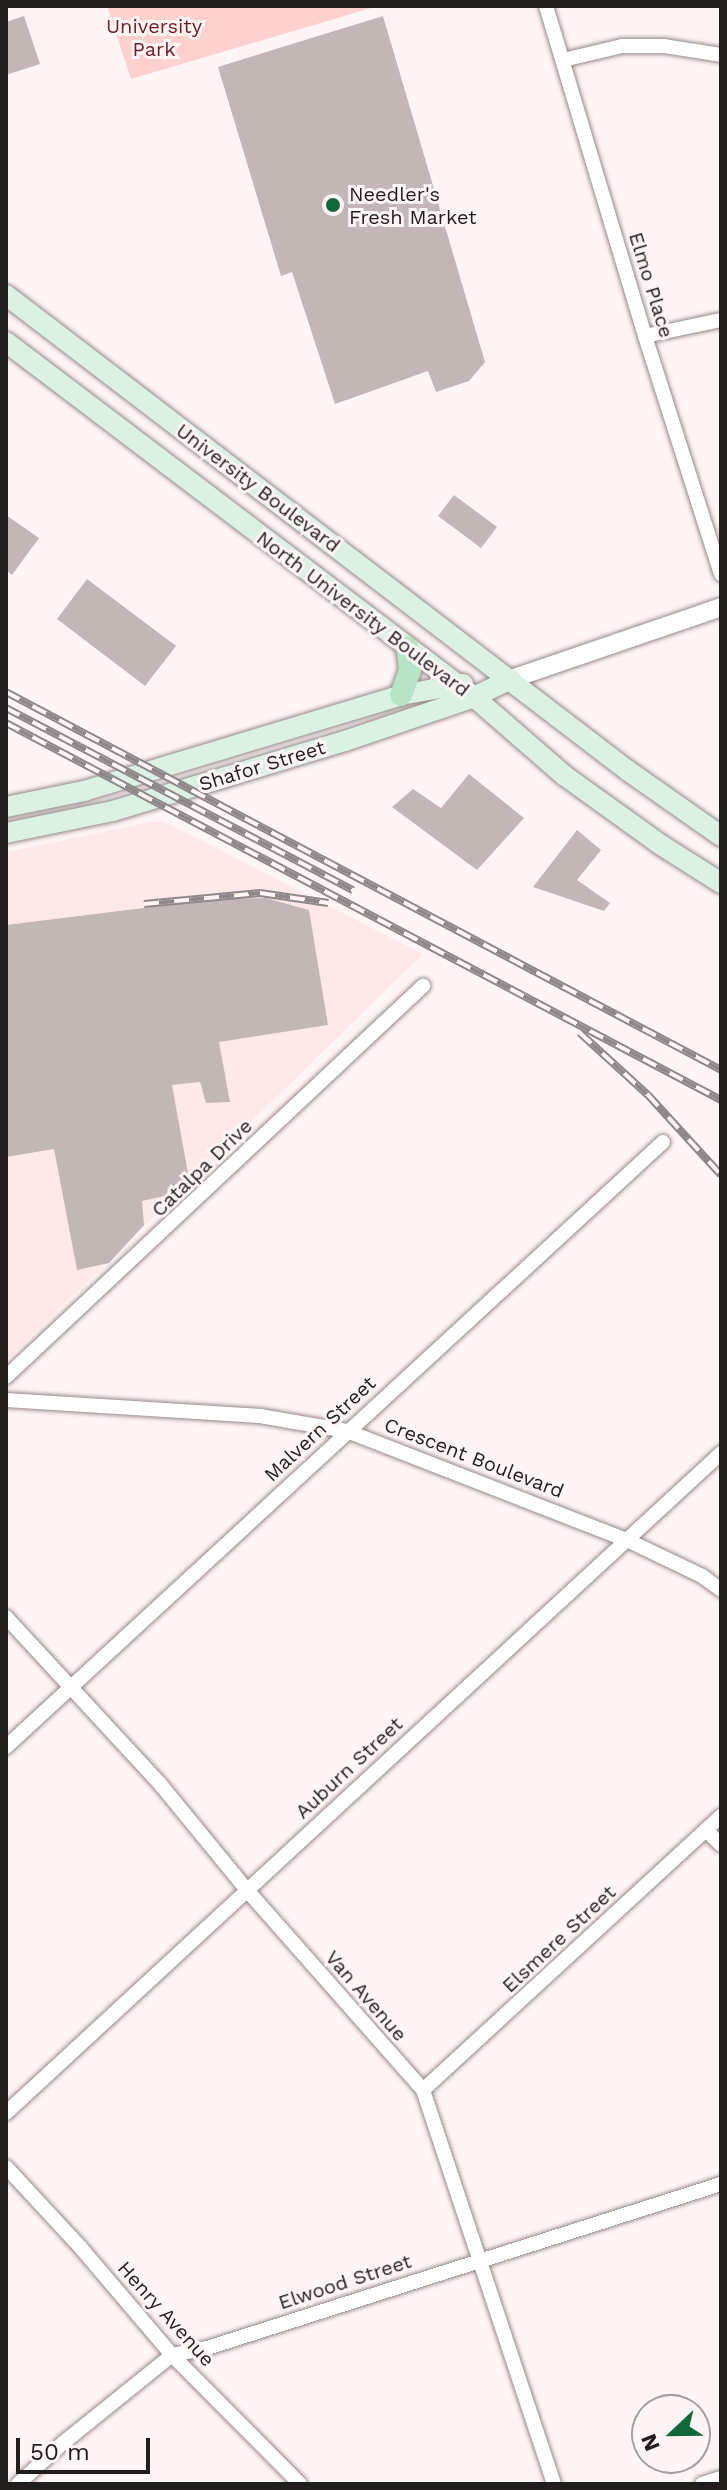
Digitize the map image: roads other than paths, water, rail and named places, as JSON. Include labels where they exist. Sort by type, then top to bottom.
[{"type":"main road","name":"University Boulevard","points":[[6,295],[511,679]]},
{"type":"main road","name":"North University Boulevard","points":[[6,342],[466,691],[565,776],[661,845],[721,883]]},
{"type":"main road","points":[[401,695],[410,670],[407,647]]},
{"type":"main road","name":"Shafor Street","points":[[6,833],[113,811],[345,741],[466,691],[511,679]]},
{"type":"main road","points":[[511,679],[627,770],[721,836]]},
{"type":"main road","name":"Shafor Street","points":[[6,807],[84,791],[401,695],[466,691]]},
{"type":"street","name":"Elmo Place","points":[[546,6],[645,336],[721,574]]},
{"type":"street","points":[[563,60],[622,46],[664,46],[721,55]]},
{"type":"street","points":[[645,336],[721,320]]},
{"type":"street","name":"Shafor Street","points":[[511,679],[721,607]]},
{"type":"street","name":"Catalpa Drive","points":[[6,1377],[132,1263],[423,986]]},
{"type":"street","name":"Malvern Street","points":[[6,1747],[663,1142]]},
{"type":"street","name":"Crescent Boulevard","points":[[6,1400],[260,1416],[347,1431],[627,1540],[702,1576],[721,1590]]},
{"type":"street","name":"Auburn Street","points":[[6,2113],[721,1453]]},
{"type":"street","name":"Van Avenue","points":[[6,1617],[161,1785],[246,1889],[423,2090],[554,2484]]},
{"type":"street","name":"Elsmere Street","points":[[423,2090],[721,1816]]},
{"type":"street","points":[[706,1830],[721,1845]]},
{"type":"street","name":"Henry Avenue","points":[[6,2167],[81,2248],[172,2355],[300,2484]]},
{"type":"street","name":"Elwood Street","points":[[18,2484],[63,2443],[172,2355],[204,2349],[721,2184]]},
{"type":"street","points":[[702,2484],[721,2478]]},
{"type":"railway","points":[[6,692],[721,1070]]},
{"type":"railway","points":[[6,708],[353,890]]},
{"type":"railway","points":[[6,723],[721,1100]]},
{"type":"railway","points":[[144,904],[260,893],[328,903]]},
{"type":"railway","points":[[580,1033],[648,1095],[721,1175]]},
{"type":"place","name":"Needler's Fresh Market","points":[[333,205]]},
{"type":"park label","name":"University Park","points":[[154,38]]}]
